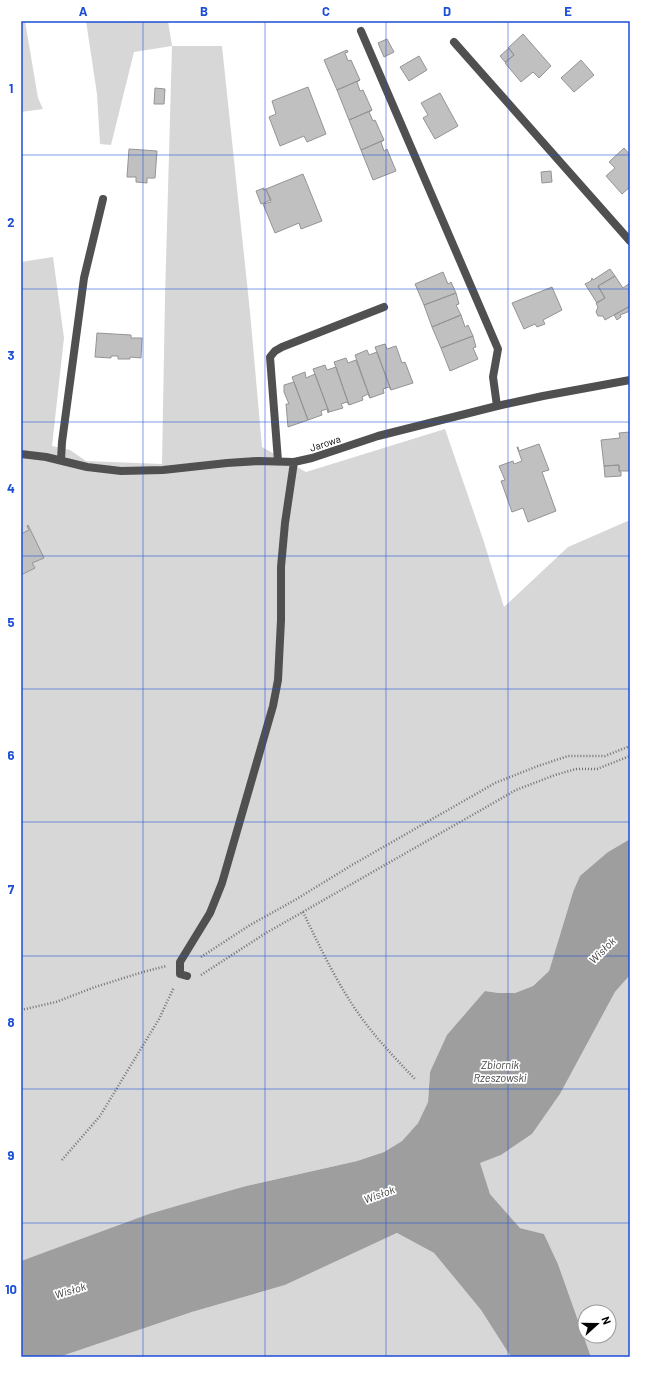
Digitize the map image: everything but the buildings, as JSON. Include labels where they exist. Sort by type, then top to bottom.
[{"type":"street","points":[[361,31],[498,349],[493,377],[497,406]]},
{"type":"street","points":[[454,42],[630,241]]},
{"type":"street","points":[[61,460],[63,434],[84,278],[103,199]]},
{"type":"street","points":[[278,461],[270,357],[275,351],[282,347],[384,307]]},
{"type":"street","name":"Jarowa","points":[[21,454],[61,460],[87,467],[121,471],[163,470],[227,463],[278,461],[294,462],[312,458],[378,436],[497,406],[630,380]]},
{"type":"street","points":[[184,975],[180,962],[210,913],[222,883],[273,706],[278,680],[280,650],[281,567],[285,522],[294,462]]},
{"type":"path","points":[[21,1010],[56,1002],[95,987],[143,972],[180,962],[188,963],[352,865],[495,783],[568,756],[605,756],[630,746]]},
{"type":"path","points":[[62,1160],[100,1116],[184,975],[199,976],[266,933],[516,790],[555,775],[576,769],[597,769],[630,756]]},
{"type":"path","points":[[303,912],[333,973],[352,1005],[380,1042],[415,1079]]},
{"type":"shaded area","points":[[21,21],[25,21],[38,98],[43,109],[21,112]]},
{"type":"shaded area","points":[[86,21],[168,21],[172,46],[134,52],[111,145],[100,144],[97,94]]},
{"type":"shaded area","points":[[172,46],[222,46],[250,312],[262,447],[306,472],[445,429],[483,539],[504,607],[568,547],[630,520],[630,839],[608,852],[573,892],[549,971],[533,986],[515,993],[485,991],[430,1072],[428,1102],[418,1123],[402,1141],[384,1152],[357,1161],[246,1186],[120,1226],[21,1261],[21,262],[53,257],[64,338],[52,446],[70,450],[86,461],[162,464]]},
{"type":"shaded area","points":[[630,975],[630,1357],[591,1357],[586,1344],[617,1344],[617,1304],[577,1304],[577,1318],[558,1264],[544,1234],[520,1228],[490,1194],[479,1163],[501,1155],[532,1134],[560,1094],[615,992]]},
{"type":"shaded area","points":[[397,1233],[434,1253],[481,1310],[511,1357],[59,1357],[192,1312],[285,1285]]},
{"type":"water","name":"Zbiornik Rzeszowski","points":[[630,839],[630,975],[615,992],[560,1094],[532,1134],[501,1155],[480,1163],[490,1194],[520,1228],[544,1234],[558,1264],[577,1318],[577,1344],[586,1344],[591,1357],[511,1357],[481,1310],[434,1253],[397,1233],[285,1285],[192,1312],[59,1357],[21,1357],[21,1261],[149,1214],[246,1186],[357,1161],[384,1152],[402,1141],[418,1123],[428,1102],[430,1072],[447,1035],[485,991],[515,993],[533,986],[549,971],[573,892],[580,876],[608,852]]},
{"type":"water label","name":"Wisłok","points":[[602,950]]},
{"type":"water label","name":"Wisłok","points":[[379,1194]]},
{"type":"water label","name":"Wisłok","points":[[70,1290]]}]
